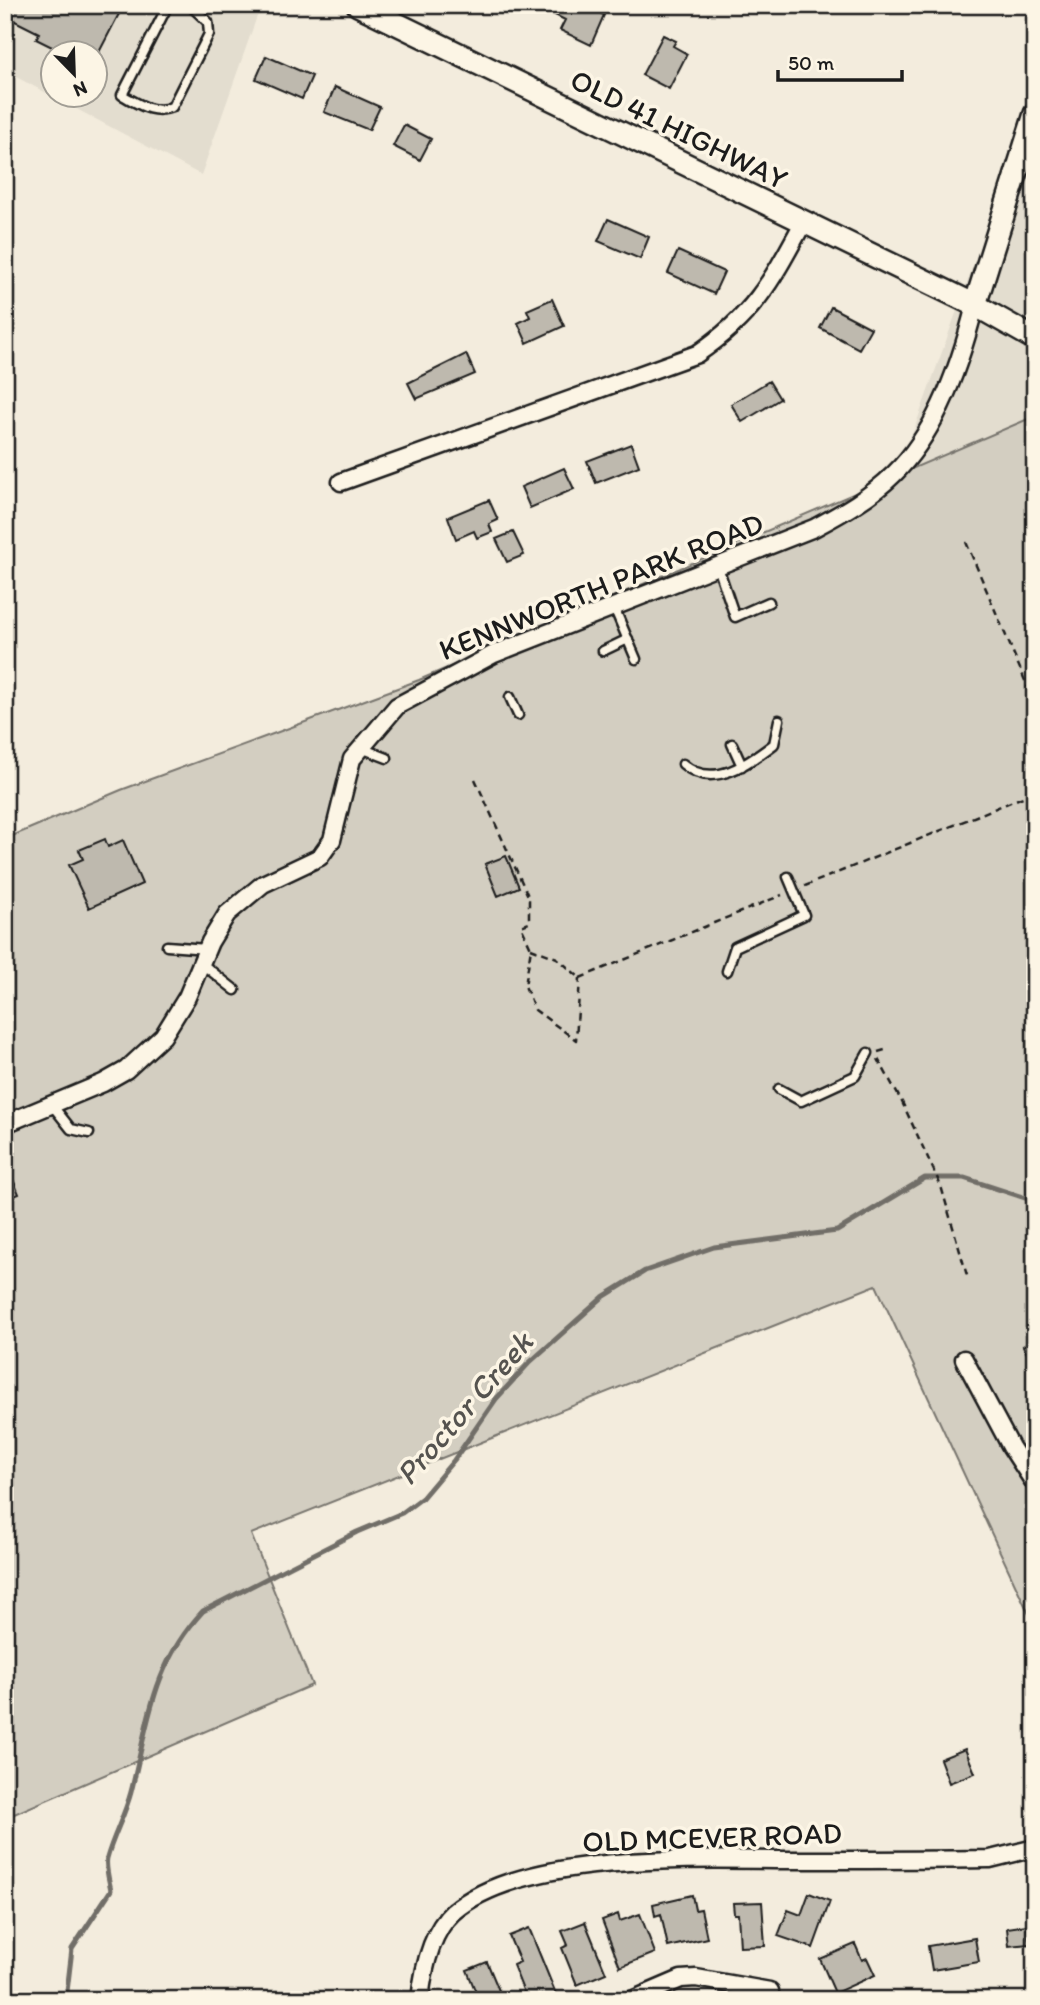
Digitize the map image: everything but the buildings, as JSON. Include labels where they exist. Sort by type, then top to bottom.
[{"type":"main road","name":"OLD 41 HIGHWAY","points":[[358,5],[975,305],[1035,339]]},
{"type":"main road","points":[[975,305],[1035,114]]},
{"type":"street","points":[[341,482],[697,355],[729,332],[768,288],[803,223]]},
{"type":"street","name":"KENNWORTH PARK ROAD","points":[[5,1124],[103,1083],[147,1053],[177,1016],[204,956],[227,914],[249,892],[320,857],[332,840],[347,775],[359,747],[397,706],[494,654],[718,567],[843,513],[895,473],[915,447],[942,402],[963,352],[975,305]]},
{"type":"street","points":[[964,1359],[1011,1447],[1035,1484]]},
{"type":"street","name":"OLD MCEVER ROAD","points":[[419,2000],[423,1970],[438,1933],[451,1914],[499,1885],[536,1875],[601,1866],[680,1860],[990,1859],[1035,1848]]},
{"type":"street","points":[[632,2000],[681,1979],[770,1991]]},
{"type":"lane","points":[[168,5],[122,95],[151,110],[161,111],[172,107],[209,34],[208,22],[190,5]]},
{"type":"lane","points":[[718,567],[735,617],[769,602]]},
{"type":"lane","points":[[614,607],[636,659]]},
{"type":"lane","points":[[603,651],[628,639]]},
{"type":"lane","points":[[510,697],[518,715]]},
{"type":"lane","points":[[683,764],[694,774],[723,774],[742,766],[774,744],[779,720]]},
{"type":"lane","points":[[732,744],[742,766]]},
{"type":"lane","points":[[359,747],[387,758]]},
{"type":"lane","points":[[727,971],[735,947],[804,915],[788,877]]},
{"type":"lane","points":[[167,946],[204,956],[236,990]]},
{"type":"lane","points":[[779,1089],[801,1101],[855,1076],[868,1053]]},
{"type":"lane","points":[[51,1105],[71,1129],[89,1133]]},
{"type":"path","points":[[966,542],[1035,704]]},
{"type":"path","points":[[475,779],[529,898],[529,923],[521,926],[531,948],[525,986],[535,1010],[576,1040],[580,978]]},
{"type":"path","points":[[580,978],[1035,792]]},
{"type":"path","points":[[531,948],[557,958],[580,978]]},
{"type":"path","points":[[888,1049],[875,1053],[922,1142],[941,1186],[968,1279]]},
{"type":"shaded area","points":[[5,5],[261,5],[201,175],[75,108],[108,108],[108,38],[38,38],[38,89],[5,71]]},
{"type":"shaded area","points":[[1035,94],[1035,416],[898,474]]},
{"type":"shaded area","points":[[1035,416],[1035,1627],[876,1285],[251,1534],[312,1685],[5,1818],[5,839],[121,790],[419,680]]},
{"type":"waterway","name":"Proctor Creek","points":[[66,2000],[72,1949],[111,1890],[107,1858],[131,1792],[154,1696],[172,1653],[203,1611],[357,1532],[402,1513],[422,1498],[454,1460],[496,1399],[529,1363],[603,1297],[645,1271],[714,1247],[837,1231],[925,1178],[964,1178],[1035,1201]]}]
